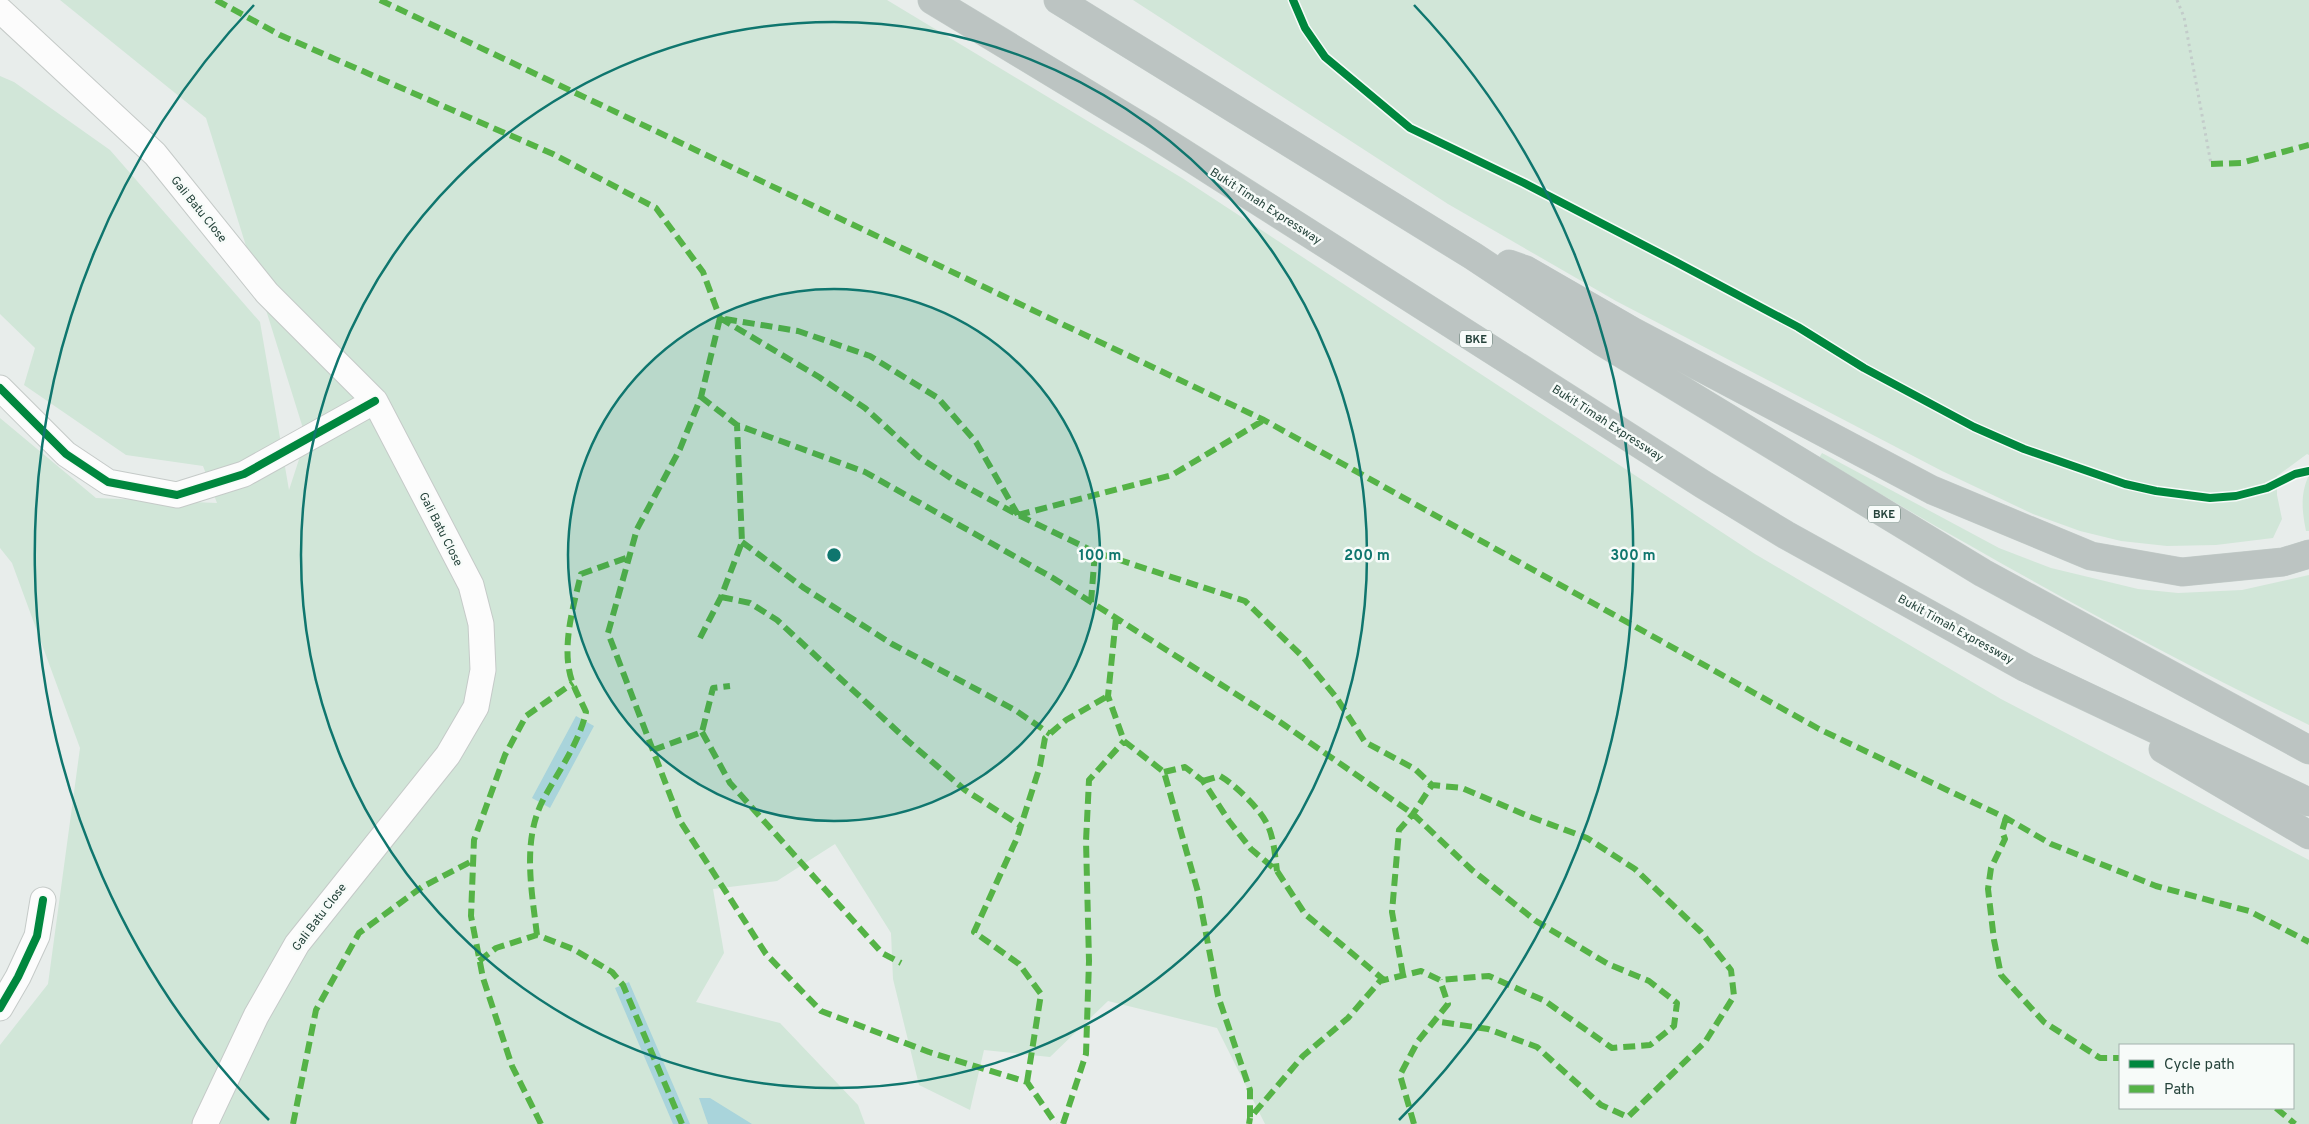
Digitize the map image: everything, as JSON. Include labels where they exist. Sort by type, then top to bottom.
[{"type":"highway","name":"Bukit Timah Expressway","points":[[932,0],[1150,132],[1712,490],[1786,535],[2026,668],[2309,802]]},
{"type":"highway","name":"BKE","points":[[1058,0],[1473,256],[1600,341],[1983,573],[2309,750]]},
{"type":"highway","points":[[1473,256],[1506,263],[1526,270],[1632,331],[1932,490],[2091,556],[2182,572],[2283,562],[2309,554]]},
{"type":"highway","points":[[2026,668],[2309,835]]},
{"type":"street","name":"Gali Batu Close","points":[[0,10],[155,154],[267,293],[376,402],[470,586],[481,624],[483,670],[476,707],[448,755],[297,944],[256,1016],[205,1124]]},
{"type":"street","points":[[0,388],[66,454],[108,482],[177,495],[244,474],[376,402]]},
{"type":"street","points":[[0,1008],[18,977],[37,936],[43,900]]},
{"type":"path","points":[[2177,0],[2184,17],[2211,164]]},
{"type":"green space","points":[[60,0],[887,0],[1182,178],[1755,554],[2001,699],[2309,860],[2309,1124],[1265,1124],[1217,1028],[1108,1001],[1050,1057],[984,1050],[970,1110],[919,1085],[893,979],[891,933],[835,844],[777,881],[713,889],[724,953],[696,1002],[780,1023],[858,1105],[865,1124],[0,1124],[0,1045],[48,984],[80,748],[12,563],[0,548],[0,418],[96,498],[217,503],[203,466],[126,455],[24,385],[35,348],[0,314],[0,76],[14,82],[110,150],[260,322],[289,490],[306,438],[206,118]]},
{"type":"green space","points":[[1133,0],[2309,0],[2309,455],[2307,454],[2277,476],[2277,495],[2282,519],[2273,538],[2216,545],[2167,546],[2121,541],[2080,531],[2033,514],[1942,471],[1616,301],[1448,204]]},
{"type":"green space","points":[[1822,453],[1999,548],[2051,568],[2138,589],[2178,593],[2242,590],[2309,575],[2309,725],[2184,662],[2000,563],[1819,458]]},
{"type":"green space","points":[[2309,475],[2309,531],[2306,531],[2303,503],[2304,489]]},
{"type":"water","points":[[576,716],[594,726],[550,808],[532,798]]},
{"type":"water","points":[[629,982],[690,1124],[673,1124],[615,988]]},
{"type":"water","points":[[699,1098],[710,1098],[752,1124],[708,1124]]},
{"type":"marked path","points":[[216,0],[280,35],[553,154],[656,208],[703,272],[720,318]]},
{"type":"marked path","points":[[380,0],[1264,420],[1819,729],[2006,818],[2051,844],[2156,886],[2249,911],[2309,942]]},
{"type":"marked path","points":[[2211,164],[2241,163],[2309,145]]},
{"type":"marked path","points":[[720,318],[819,377],[865,408],[919,457],[952,479],[1018,515],[1095,552],[1245,601],[1303,657],[1336,697],[1365,742],[1415,769],[1432,785],[1462,788],[1587,838],[1635,869],[1701,932],[1731,970],[1734,996],[1705,1042],[1628,1117],[1601,1105],[1537,1047],[1488,1029],[1434,1021]]},
{"type":"marked path","points":[[720,318],[701,397],[680,449],[637,529],[608,633],[680,821],[766,954],[821,1011],[929,1052],[1027,1082],[1056,1124]]},
{"type":"marked path","points":[[725,319],[798,331],[870,356],[938,398],[976,442],[1018,515]]},
{"type":"marked path","points":[[701,397],[737,425],[865,472],[1053,578],[1280,722],[1413,814],[1472,870],[1536,921],[1608,964],[1649,981],[1677,1003],[1674,1026],[1650,1045],[1612,1048],[1545,1001],[1489,976],[1440,980],[1421,971],[1380,981],[1348,1018],[1303,1056],[1250,1118],[1249,1124]]},
{"type":"marked path","points":[[1018,515],[1172,475],[1264,420]]},
{"type":"marked path","points":[[700,638],[721,597],[742,542],[737,425]]},
{"type":"marked path","points":[[742,542],[804,588],[892,644],[1015,710],[1050,734]]},
{"type":"marked path","points":[[1091,602],[1095,552]]},
{"type":"marked path","points":[[537,935],[530,868],[532,834],[542,802],[573,747],[586,712],[573,684],[569,671],[568,657],[569,629],[581,574],[629,557]]},
{"type":"marked path","points":[[721,597],[750,603],[777,620],[908,741],[965,790],[1021,826]]},
{"type":"marked path","points":[[1116,618],[1108,696],[1124,741],[1164,772],[1198,892],[1218,996],[1250,1090],[1250,1118]]},
{"type":"marked path","points":[[541,1124],[512,1066],[483,978],[471,916],[474,840],[505,755],[526,716],[573,683]]},
{"type":"marked path","points":[[653,750],[702,732],[713,688],[730,686]]},
{"type":"marked path","points":[[1027,1082],[1041,994],[1019,964],[974,932],[1017,838],[1040,766],[1045,738],[1066,720],[1108,696]]},
{"type":"marked path","points":[[702,732],[730,783],[882,953],[901,963]]},
{"type":"marked path","points":[[1063,1124],[1086,1054],[1089,961],[1086,841],[1089,780],[1124,741]]},
{"type":"marked path","points":[[1164,772],[1185,767],[1203,781],[1229,821],[1251,849],[1277,871],[1305,914],[1384,980]]},
{"type":"marked path","points":[[1203,781],[1220,776],[1239,790],[1252,803],[1266,822],[1271,833],[1277,871]]},
{"type":"marked path","points":[[1403,975],[1392,912],[1399,830],[1413,814],[1432,785]]},
{"type":"marked path","points":[[2006,818],[2002,831],[2005,839],[1991,868],[1988,889],[1994,940],[2001,975],[2044,1022],[2100,1058],[2119,1058]]},
{"type":"marked path","points":[[293,1124],[316,1010],[359,933],[422,887],[474,860]]},
{"type":"marked path","points":[[479,961],[496,948],[537,935],[573,949],[612,972],[623,985],[682,1124]]},
{"type":"marked path","points":[[1414,1124],[1400,1075],[1418,1041],[1448,1004],[1440,980]]},
{"type":"marked path","points":[[2277,1109],[2295,1124]]},
{"type":"cycle path","points":[[1293,0],[1305,28],[1325,57],[1410,128],[1524,183],[1676,262],[1798,327],[1864,368],[1974,427],[2024,449],[2125,484],[2156,491],[2210,498],[2236,496],[2267,488],[2295,474],[2309,471]]},
{"type":"cycle path","points":[[0,388],[66,454],[108,482],[177,495],[244,474],[375,401]]},
{"type":"cycle path","points":[[0,1008],[18,977],[37,936],[43,900]]}]
